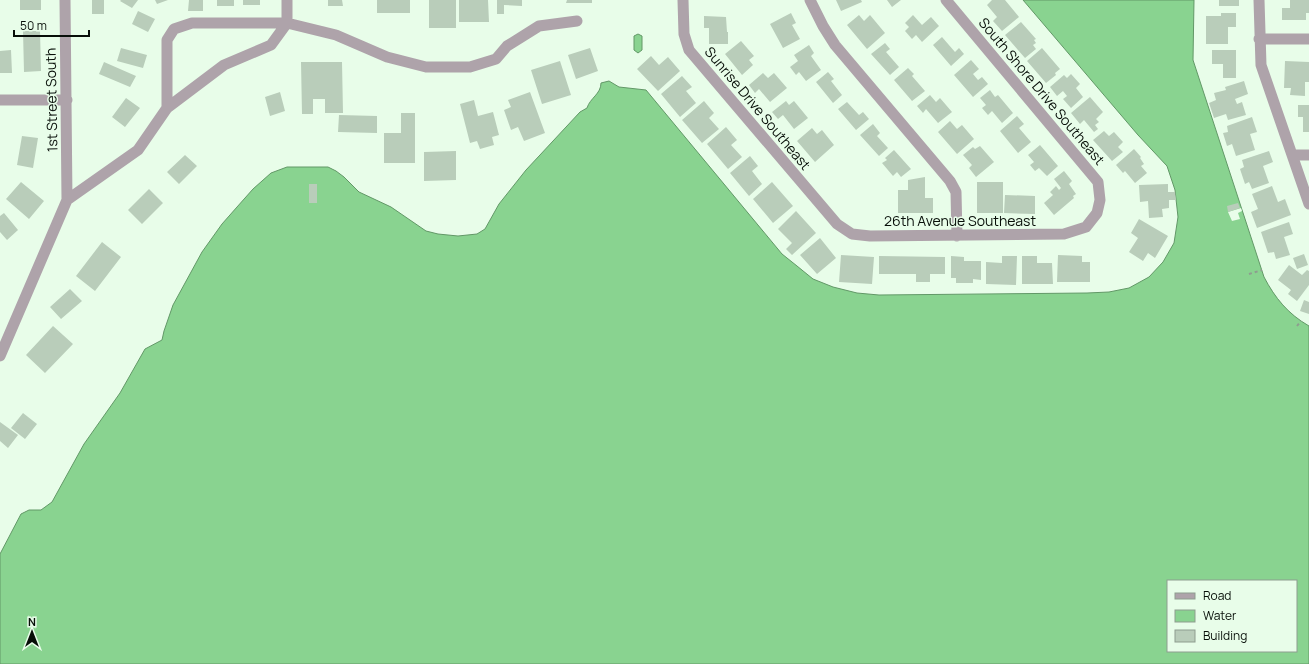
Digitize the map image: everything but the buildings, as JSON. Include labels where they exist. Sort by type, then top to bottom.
[{"type":"street","name":"1st Street South","points":[[65,0],[67,200]]},
{"type":"street","points":[[0,356],[67,200],[138,150],[167,108],[224,65],[271,46],[287,23],[287,0]]},
{"type":"street","name":"Sunrise Drive Southeast","points":[[683,0],[684,34],[689,50],[837,224]]},
{"type":"street","points":[[810,0],[823,26],[835,45],[950,181],[956,192],[957,236]]},
{"type":"street","name":"South Shore Drive Southeast","points":[[946,0],[1098,182],[1100,200],[1097,213],[1086,227]]},
{"type":"street","points":[[1259,0],[1260,65],[1293,155],[1309,204]]},
{"type":"street","points":[[167,108],[167,40],[174,29],[192,23],[287,23],[336,34],[387,57],[426,67],[470,67],[496,59],[507,46],[539,26],[576,21]]},
{"type":"street","points":[[1259,39],[1309,39]]},
{"type":"street","points":[[0,100],[67,100]]},
{"type":"street","points":[[1293,155],[1309,155]]},
{"type":"street","name":"26th Avenue Southeast","points":[[837,224],[852,234],[861,235],[957,236],[1064,234],[1086,227]]},
{"type":"path","points":[[1249,274],[1262,270]]},
{"type":"path","points":[[1297,326],[1301,321]]},
{"type":"water","points":[[1023,0],[1194,0],[1193,60],[1264,277],[1273,292],[1288,311],[1309,326],[1309,664],[0,664],[0,554],[21,514],[29,510],[41,510],[52,502],[84,444],[120,393],[145,349],[162,340],[173,305],[202,252],[222,224],[253,189],[271,173],[287,167],[328,167],[344,177],[359,192],[391,207],[426,231],[458,236],[477,234],[485,229],[499,204],[526,170],[580,112],[587,108],[590,101],[601,87],[601,83],[609,81],[619,87],[646,90],[782,254],[813,279],[833,287],[857,293],[879,295],[1087,293],[1109,292],[1129,288],[1149,277],[1163,262],[1174,243],[1178,217],[1175,190],[1167,166],[1138,135]]},
{"type":"water","points":[[638,34],[642,36],[642,50],[638,53],[634,50],[634,36]]},
{"type":"pier","points":[[1241,208],[1242,211],[1238,213],[1240,219],[1232,221],[1228,212]]}]
